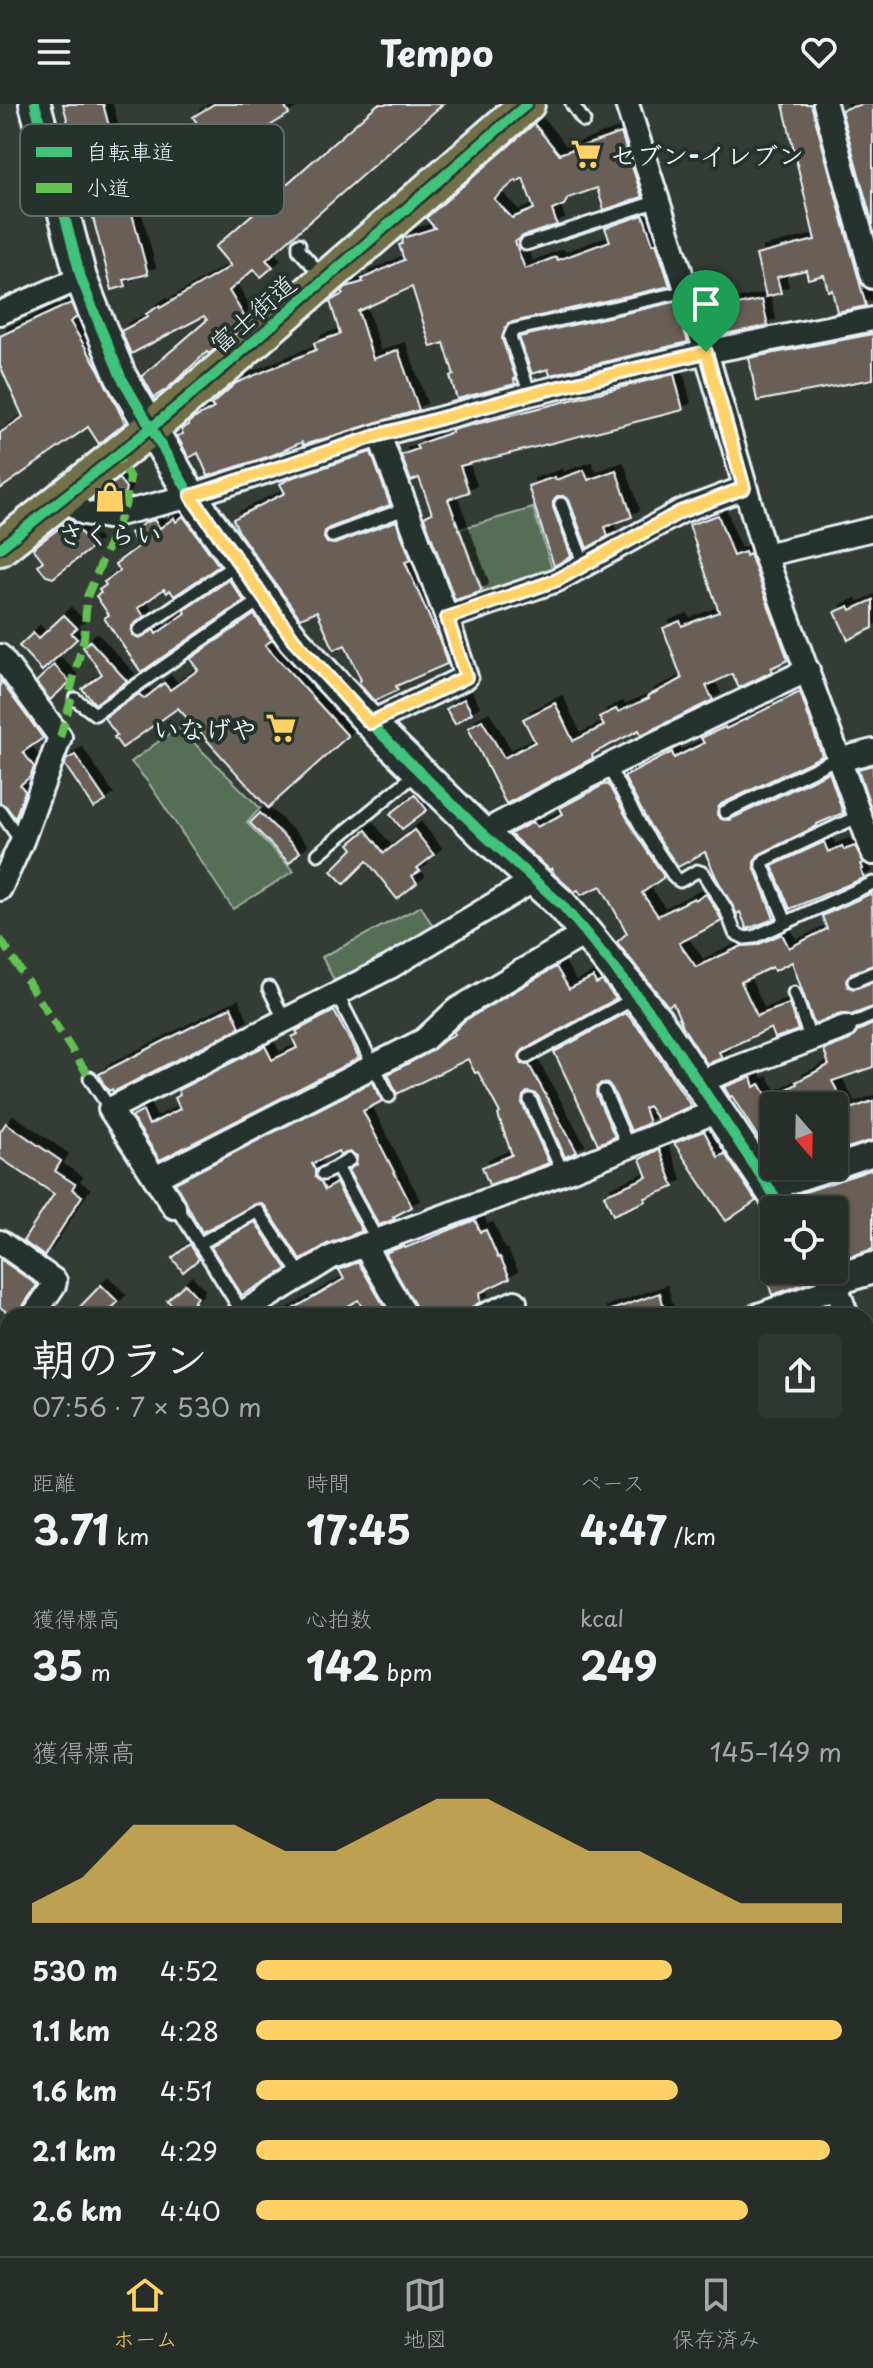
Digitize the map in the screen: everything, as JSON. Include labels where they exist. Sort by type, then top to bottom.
[{"type":"main road","name":"富士街道","points":[[0,548],[151,428],[527,104]]},
{"type":"street","points":[[35,104],[40,124]]},
{"type":"street","points":[[627,104],[706,352],[765,555],[839,760],[866,825],[873,853]]},
{"type":"street","points":[[825,104],[873,277]]},
{"type":"street","points":[[65,216],[81,278],[121,377],[191,496],[263,598],[294,640],[370,723],[482,833],[562,905],[586,933],[658,1022],[773,1196]]},
{"type":"street","points":[[0,313],[81,278]]},
{"type":"street","points":[[65,497],[84,513],[107,517],[191,496],[379,435],[530,394],[706,352],[873,319]]},
{"type":"street","points":[[370,723],[466,677],[379,435]]},
{"type":"street","points":[[447,618],[557,580],[680,512],[744,488]]},
{"type":"street","points":[[765,555],[873,529]]},
{"type":"street","points":[[0,656],[60,737],[22,841],[0,889]]},
{"type":"street","points":[[482,833],[608,766],[808,670]]},
{"type":"street","points":[[839,760],[873,751]]},
{"type":"street","points":[[174,1207],[110,1109],[390,967],[534,880]]},
{"type":"street","points":[[155,1178],[424,1040],[456,1010],[586,933]]},
{"type":"street","points":[[698,1082],[845,1027]]},
{"type":"street","points":[[255,1308],[332,1257],[563,1173],[717,1111]]},
{"type":"street","points":[[784,1196],[873,1154]]},
{"type":"street","points":[[0,1242],[53,1278],[54,1285],[43,1308]]},
{"type":"street","points":[[370,1243],[402,1308]]},
{"type":"street","points":[[848,1275],[873,1268]]},
{"type":"street","points":[[773,1308],[823,1284]]},
{"type":"street","points":[[835,1284],[844,1308]]},
{"type":"lane","points":[[572,104],[584,121]]},
{"type":"lane","points":[[526,244],[658,201]]},
{"type":"lane","points":[[299,244],[299,250],[325,279]]},
{"type":"lane","points":[[530,394],[510,337],[513,330],[687,291]]},
{"type":"lane","points":[[561,504],[584,565]]},
{"type":"lane","points":[[332,536],[407,508]]},
{"type":"lane","points":[[139,630],[239,563]]},
{"type":"lane","points":[[75,699],[95,714],[263,598]]},
{"type":"lane","points":[[725,812],[839,760]]},
{"type":"lane","points":[[608,766],[643,830],[675,878],[680,881],[697,871],[703,873],[726,909],[737,935],[754,937],[873,883]]},
{"type":"lane","points":[[318,854],[419,771]]},
{"type":"lane","points":[[0,811],[22,841]]},
{"type":"lane","points":[[786,922],[762,864],[765,860],[866,825]]},
{"type":"lane","points":[[854,981],[873,973]]},
{"type":"lane","points":[[269,988],[285,1021]]},
{"type":"lane","points":[[794,993],[811,1040]]},
{"type":"lane","points":[[337,994],[389,1096]]},
{"type":"lane","points":[[527,1057],[638,997]]},
{"type":"lane","points":[[845,1027],[873,1015]]},
{"type":"lane","points":[[90,1078],[110,1109]]},
{"type":"lane","points":[[604,1091],[628,1146]]},
{"type":"lane","points":[[530,1100],[563,1173]]},
{"type":"lane","points":[[323,1174],[349,1160]]},
{"type":"lane","points":[[337,1167],[370,1243]]},
{"type":"lane","points":[[174,1207],[246,1308]]},
{"type":"lane","points":[[199,1244],[258,1211],[301,1275]]},
{"type":"green space","points":[[533,508],[553,572],[485,595],[460,529]]},
{"type":"green space","points":[[178,727],[260,808],[247,823],[294,871],[233,909],[148,782],[131,762]]},
{"type":"green space","points":[[421,906],[434,928],[336,984],[322,957]]},
{"type":"building","points":[[63,104],[103,104],[108,124],[68,124]]},
{"type":"building","points":[[214,104],[283,104],[289,114],[273,124],[197,124],[193,117]]},
{"type":"building","points":[[378,104],[443,104],[266,260],[273,267],[261,277],[254,269],[229,291],[247,321],[218,341],[220,344],[209,354],[207,352],[154,397],[142,376],[207,320],[204,316],[131,354],[121,331],[231,266],[215,247],[250,216],[284,216],[284,186]]},
{"type":"building","points":[[783,104],[811,104],[866,306],[837,312],[832,290],[828,291],[824,275],[808,279],[806,270],[777,277],[781,293],[766,297],[756,255],[815,240]]},
{"type":"building","points":[[873,104],[873,225],[841,110]]},
{"type":"building","points":[[534,124],[559,154],[621,133],[642,197],[604,210],[597,188],[568,198],[564,205],[552,210],[557,225],[523,236],[515,242],[525,269],[610,241],[605,228],[643,215],[670,286],[508,323],[502,339],[515,384],[457,399],[450,376],[454,375],[444,343],[431,347],[412,287],[358,311],[373,359],[398,350],[419,410],[303,445],[302,442],[208,476],[198,453],[189,458],[177,436],[183,434],[181,429],[214,408],[211,405],[236,383],[316,350],[314,343],[340,334],[330,301],[343,294],[346,287],[363,282],[362,279],[404,260],[399,245],[403,238],[435,228],[426,218]],"holes":[[[523,178],[534,209],[512,218],[494,199],[516,180]]]},
{"type":"building","points":[[93,216],[133,216],[148,274],[124,280],[126,286],[112,290]]},
{"type":"building","points":[[762,300],[768,326],[723,334],[718,309]]},
{"type":"building","points":[[675,302],[688,342],[550,375],[548,369],[532,374],[519,337]]},
{"type":"building","points":[[71,303],[77,317],[70,322],[99,370],[125,423],[99,444],[88,427],[0,489],[0,433],[23,417],[0,366],[0,336]]},
{"type":"building","points":[[873,334],[873,379],[757,401],[749,358]]},
{"type":"building","points":[[674,374],[683,410],[460,466],[469,492],[448,499],[481,589],[455,600],[424,517],[432,513],[419,478],[411,481],[401,455],[452,430]]},
{"type":"building","points":[[371,452],[390,505],[329,528],[324,538],[327,543],[335,544],[396,521],[411,560],[405,562],[447,664],[396,686],[398,690],[374,701],[361,686],[345,645],[334,650],[317,611],[300,618],[240,534],[233,519],[285,493],[280,484],[291,478]]},
{"type":"building","points":[[584,470],[588,480],[616,470],[632,517],[605,527],[608,536],[587,548],[569,500],[557,496],[553,507],[571,556],[554,566],[528,486]]},
{"type":"building","points":[[119,479],[126,488],[123,499],[106,503],[92,500]]},
{"type":"building","points":[[718,515],[733,556],[745,552],[746,556],[750,554],[788,660],[739,688],[732,674],[706,686],[713,700],[641,735],[639,730],[506,804],[468,728],[482,720],[504,758],[535,742],[523,719],[555,703],[573,741],[604,726],[599,717],[649,698],[682,679],[663,628],[680,621],[682,626],[719,612],[689,525]]},
{"type":"building","points":[[183,516],[219,566],[174,596],[170,590],[167,593],[164,589],[138,608],[144,616],[132,626],[132,635],[140,638],[154,630],[156,634],[186,613],[184,610],[229,580],[244,601],[141,672],[104,618],[109,615],[96,596],[106,585],[104,582],[120,571],[115,564],[139,546],[130,533],[146,522],[154,520],[160,528]]},
{"type":"building","points":[[70,520],[93,547],[53,578],[46,576],[38,565],[43,561],[33,548]]},
{"type":"building","points":[[873,600],[873,628],[848,640],[835,612],[849,606],[851,610]]},
{"type":"building","points":[[64,615],[77,628],[71,633],[77,639],[42,671],[19,646],[33,633],[38,639]]},
{"type":"building","points":[[254,615],[272,640],[265,645],[348,736],[268,808],[178,708],[122,748],[114,737],[117,735],[104,718],[139,694],[144,699],[164,683],[170,690],[198,670],[190,659]]},
{"type":"building","points":[[90,641],[127,681],[95,704],[82,689],[102,674],[83,647]]},
{"type":"building","points":[[54,665],[70,682],[50,700],[36,682]]},
{"type":"building","points":[[0,680],[43,738],[23,752],[34,767],[30,777],[20,785],[25,791],[15,818],[0,803]]},
{"type":"building","points":[[800,692],[822,756],[721,804],[717,815],[729,820],[829,772],[843,813],[758,855],[754,866],[774,919],[747,929],[705,852],[678,867],[650,826],[624,777],[672,752],[674,758],[704,743],[701,738]]},
{"type":"building","points":[[464,699],[472,713],[455,724],[446,709]]},
{"type":"building","points":[[75,755],[106,801],[94,808],[65,765],[66,760]]},
{"type":"building","points":[[873,765],[873,805],[870,805],[858,769]]},
{"type":"building","points":[[608,784],[663,875],[642,893],[658,916],[706,894],[722,921],[679,943],[696,967],[742,946],[757,945],[782,934],[789,948],[827,929],[822,916],[872,893],[873,965],[851,973],[846,981],[848,987],[854,989],[873,982],[873,1007],[851,1015],[840,1014],[814,1024],[792,962],[774,971],[772,967],[741,982],[757,1016],[789,1004],[798,1030],[775,1038],[771,1028],[719,1052],[722,1058],[707,1064],[684,1029],[673,1003],[668,1006],[617,942],[627,933],[601,886],[581,895],[578,890],[574,892],[554,874],[552,868],[550,870],[510,834],[533,822],[537,827],[563,814],[560,808]]},
{"type":"building","points":[[415,795],[427,810],[402,829],[390,814]]},
{"type":"building","points":[[260,813],[300,852],[289,863],[250,823]]},
{"type":"building","points":[[366,830],[384,853],[414,830],[434,855],[412,876],[417,883],[397,899],[367,861],[344,884],[331,871],[353,849],[349,844]]},
{"type":"building","points":[[824,842],[828,852],[842,846],[844,850],[855,846],[864,863],[861,870],[864,878],[790,909],[772,866]]},
{"type":"building","points":[[556,967],[569,989],[593,977],[596,984],[602,981],[616,999],[523,1050],[519,1056],[522,1064],[529,1065],[577,1152],[565,1157],[538,1096],[527,1092],[522,1103],[549,1163],[489,1185],[482,1167],[512,1155],[498,1115],[500,1113],[468,1059],[397,1094],[388,1074],[430,1052],[455,1034],[453,1032],[464,1021]]},
{"type":"building","points":[[231,1007],[240,1027],[235,1030],[113,1092],[103,1083],[99,1074]]},
{"type":"building","points":[[334,1011],[359,1058],[160,1160],[132,1117],[143,1111],[149,1125],[180,1109],[175,1098],[180,1095],[178,1090],[265,1046],[272,1060],[297,1048],[292,1037],[298,1034],[296,1031]]},
{"type":"building","points":[[626,1013],[643,1033],[691,1106],[658,1120],[648,1106],[644,1108],[649,1123],[631,1131],[612,1088],[601,1083],[596,1094],[615,1137],[598,1144],[554,1052]]},
{"type":"building","points":[[873,1024],[873,1067],[832,1081],[838,1092],[782,1092],[829,1065],[824,1050],[850,1040],[858,1031]]},
{"type":"building","points":[[751,1077],[754,1087],[760,1084],[765,1092],[760,1092],[760,1141],[724,1087]]},
{"type":"building","points":[[372,1082],[382,1101],[363,1111],[412,1207],[379,1225],[348,1170],[356,1165],[357,1156],[350,1152],[340,1155],[338,1151],[312,1164],[315,1177],[325,1190],[336,1183],[362,1231],[327,1244],[301,1260],[265,1206],[259,1203],[202,1232],[175,1183]]},
{"type":"building","points":[[873,1101],[873,1140],[848,1148],[848,1110]]},
{"type":"building","points":[[6,1123],[61,1161],[55,1171],[75,1184],[72,1189],[82,1196],[44,1256],[23,1241],[54,1194],[0,1158],[0,1132]]},
{"type":"building","points":[[704,1131],[718,1157],[725,1154],[756,1201],[726,1221],[674,1143]]},
{"type":"building","points":[[659,1149],[674,1187],[613,1215],[604,1195],[647,1177],[640,1159]]},
{"type":"building","points":[[873,1169],[873,1249],[848,1257],[848,1196],[796,1195],[848,1180]]},
{"type":"building","points":[[475,1220],[480,1232],[486,1230],[510,1278],[479,1293],[480,1302],[472,1308],[416,1308],[385,1253]]},
{"type":"building","points":[[255,1222],[287,1269],[242,1295],[211,1247]]},
{"type":"building","points":[[190,1244],[199,1259],[183,1272],[172,1258]]},
{"type":"building","points":[[0,1259],[37,1285],[21,1308],[0,1307]]},
{"type":"building","points":[[358,1262],[385,1308],[362,1308],[358,1300],[344,1308],[295,1308],[344,1279],[339,1270]]},
{"type":"building","points":[[185,1284],[197,1297],[189,1308],[174,1308],[167,1300]]},
{"type":"building","points":[[769,1284],[804,1284],[772,1295]]},
{"type":"building","points":[[101,1285],[118,1302],[112,1308],[79,1308]]},
{"type":"building","points":[[660,1293],[664,1308],[617,1308]]},
{"type":"marked path","points":[[60,737],[84,638],[87,597],[125,506],[130,478],[117,455]]},
{"type":"marked path","points":[[0,939],[90,1078]]},
{"type":"cycle path","points":[[35,104],[40,124]]},
{"type":"cycle path","points":[[0,548],[231,361],[527,104]]},
{"type":"cycle path","points":[[65,216],[81,278],[121,377],[191,496],[294,640],[380,733],[482,833],[562,905],[658,1022],[775,1196]]},
{"type":"place","name":"セブン-イレブン","points":[[586,154]]},
{"type":"place","name":"さくらい","points":[[110,497]]},
{"type":"place","name":"いなげや","points":[[281,728]]},
{"type":"route","points":[[706,352],[744,488],[680,512],[557,580],[447,618],[466,677],[370,723],[294,640],[191,496],[379,435],[530,394],[706,352]]}]
